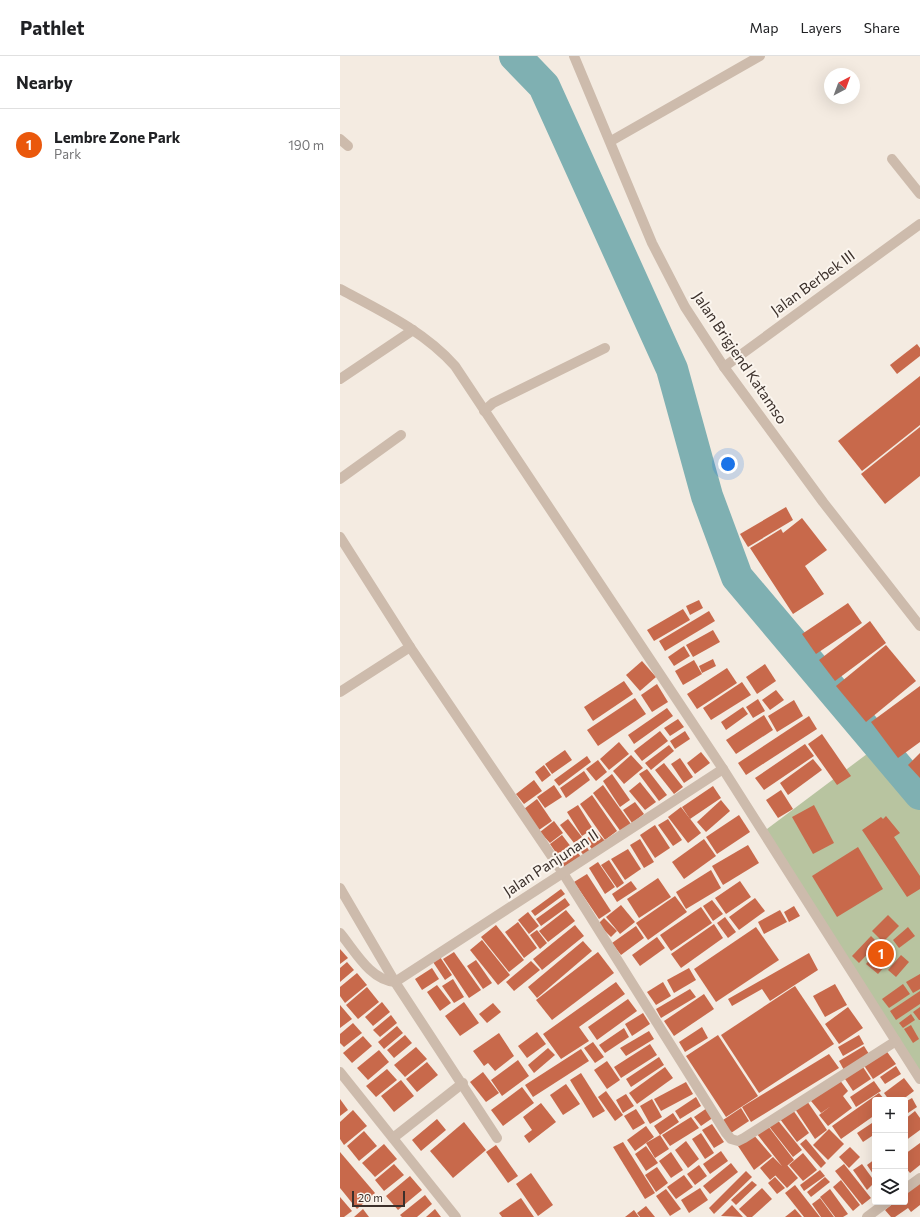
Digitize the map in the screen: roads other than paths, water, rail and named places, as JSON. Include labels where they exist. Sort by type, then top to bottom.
[{"type":"street","name":"Jalan Brigjend Katamso","points":[[574,56],[611,141],[652,243],[685,306],[823,502],[920,626]]},
{"type":"street","points":[[611,141],[760,56]]},
{"type":"street","points":[[892,159],[920,194]]},
{"type":"street","name":"Jalan Berbek III","points":[[727,364],[920,224]]},
{"type":"street","points":[[340,288],[413,330],[442,351],[455,366],[723,769],[920,1079]]},
{"type":"street","points":[[340,379],[413,330]]},
{"type":"street","points":[[484,411],[493,403],[605,348]]},
{"type":"street","points":[[340,479],[401,435]]},
{"type":"street","points":[[340,537],[410,647],[563,873],[722,1127],[731,1139],[738,1141],[744,1138],[896,1041]]},
{"type":"street","points":[[340,692],[410,647]]},
{"type":"street","name":"Jalan Panjunan II","points":[[395,982],[723,769]]},
{"type":"street","points":[[340,888],[395,982],[463,1083],[497,1138]]},
{"type":"street","points":[[340,933],[369,970],[386,981],[395,982]]},
{"type":"street","points":[[340,1072],[456,1217]]},
{"type":"street","points":[[393,1138],[463,1083]]},
{"type":"street","points":[[908,1187],[920,1178]]},
{"type":"street","points":[[867,1217],[883,1205]]},
{"type":"waterway","points":[[515,56],[544,86],[672,369],[707,496],[737,577],[920,794]]},
{"type":"place","name":"Lembre Zone Park","points":[[881,954]]}]
